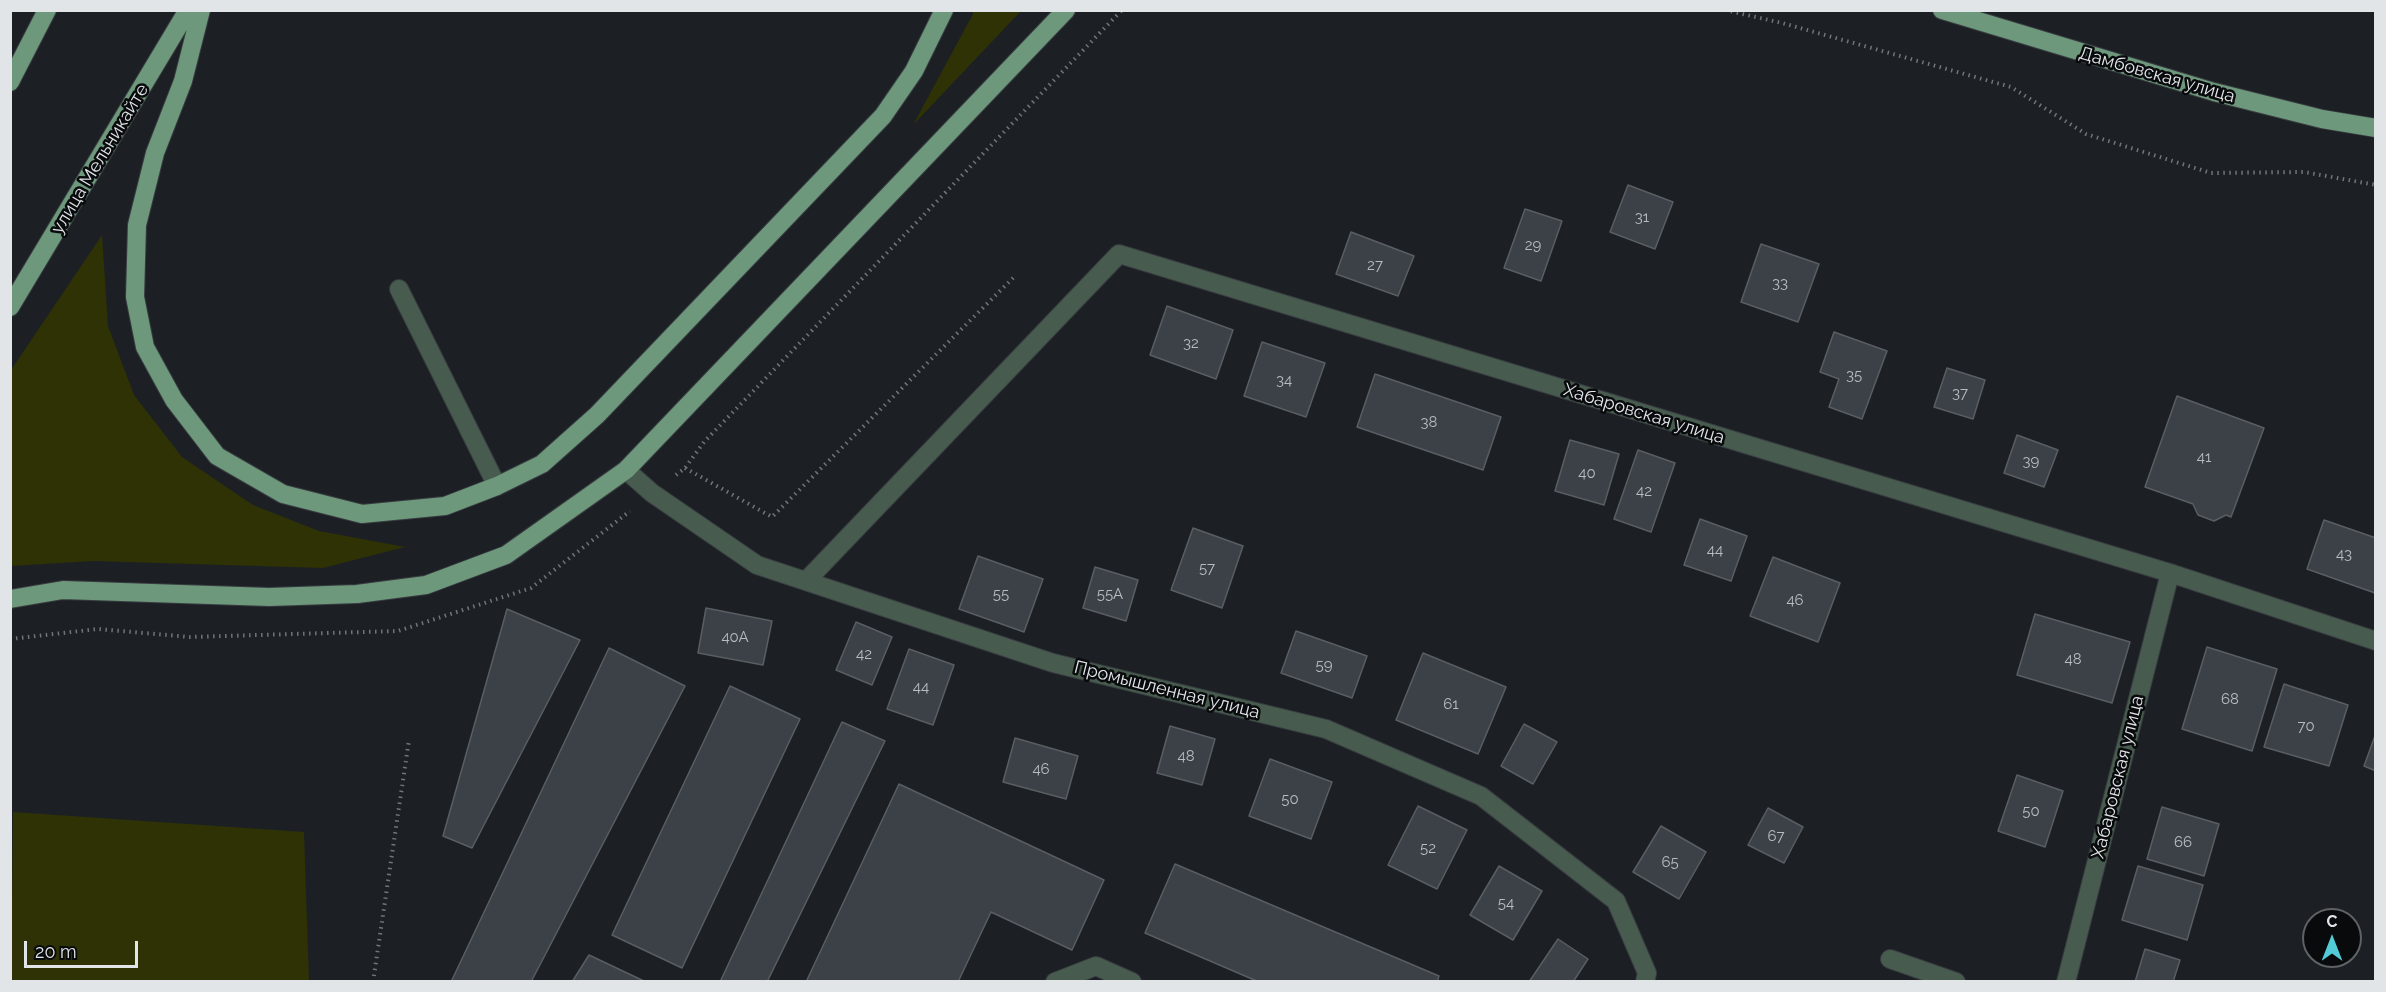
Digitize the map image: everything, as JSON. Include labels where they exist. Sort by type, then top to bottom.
[{"type":"main road","points":[[10,82],[47,10]]},
{"type":"main road","name":"улица Мельникайте","points":[[10,307],[188,10]]},
{"type":"main road","points":[[201,10],[183,81],[155,153],[137,225],[135,297],[145,347],[174,400],[217,456],[284,495],[362,514],[445,506],[497,486],[542,464],[597,415],[883,116],[914,71],[944,10]]},
{"type":"main road","points":[[10,599],[63,590],[269,597],[357,594],[426,585],[506,555],[626,470],[1066,10]]},
{"type":"main road","name":"Дамбовская улица","points":[[1942,10],[2214,92],[2322,119],[2376,128]]},
{"type":"street","name":"Хабаровская улица","points":[[806,581],[1119,254],[2170,573],[2376,641]]},
{"type":"street","points":[[399,289],[497,486]]},
{"type":"street","name":"Промышленная улица","points":[[626,470],[652,493],[757,565],[1053,663],[1326,729],[1481,796],[1616,901],[1647,973],[1645,981]]},
{"type":"street","name":"Хабаровская улица","points":[[2066,981],[2170,573]]},
{"type":"street","points":[[1890,959],[1956,981]]},
{"type":"street","points":[[1055,981],[1096,966],[1132,981]]},
{"type":"path","points":[[1725,10],[1782,23],[2011,87],[2086,134],[2211,173],[2304,172],[2376,185]]},
{"type":"path","points":[[685,468],[772,517],[1015,276]]},
{"type":"path","points":[[10,639],[98,629],[190,637]]},
{"type":"path","points":[[373,981],[410,740]]},
{"type":"green space","points":[[973,11],[1021,11],[913,125],[973,14]]},
{"type":"green space","points":[[102,235],[108,326],[134,395],[182,457],[253,505],[319,531],[405,547],[323,568],[93,561],[11,566],[11,370]]},
{"type":"green space","points":[[13,812],[304,832],[309,981],[11,981]]},
{"type":"building","points":[[1628,185],[1673,202],[1655,249],[1610,232]]},
{"type":"building","points":[[1525,209],[1562,221],[1541,281],[1504,268]]},
{"type":"building","points":[[1351,232],[1414,256],[1398,296],[1336,274]]},
{"type":"building","points":[[1761,244],[1819,264],[1798,322],[1741,302]]},
{"type":"building","points":[[1167,306],[1233,330],[1216,379],[1150,355]]},
{"type":"building","points":[[1834,332],[1887,351],[1862,419],[1829,407],[1839,379],[1820,372]]},
{"type":"building","points":[[1262,342],[1325,363],[1306,417],[1244,396]]},
{"type":"building","points":[[1947,368],[1985,380],[1973,419],[1934,407]]},
{"type":"building","points":[[1375,374],[1501,417],[1483,470],[1357,427]]},
{"type":"building","points":[[2177,396],[2264,428],[2231,517],[2226,515],[2214,521],[2198,515],[2193,504],[2145,487]]},
{"type":"building","points":[[2017,435],[2058,450],[2044,487],[2004,473]]},
{"type":"building","points":[[1570,440],[1619,454],[1604,505],[1555,491]]},
{"type":"building","points":[[1638,450],[1675,463],[1651,532],[1614,519]]},
{"type":"building","points":[[1700,519],[1747,536],[1731,581],[1684,565]]},
{"type":"building","points":[[2324,520],[2376,538],[2375,593],[2307,569]]},
{"type":"building","points":[[1193,528],[1243,546],[1222,608],[1171,590]]},
{"type":"building","points":[[978,556],[1043,579],[1024,632],[959,609]]},
{"type":"building","points":[[1773,557],[1840,583],[1818,642],[1750,616]]},
{"type":"building","points":[[1095,567],[1138,580],[1126,621],[1083,608]]},
{"type":"building","points":[[706,608],[772,621],[763,665],[698,653]]},
{"type":"building","points":[[507,609],[580,640],[472,848],[443,836]]},
{"type":"building","points":[[2035,614],[2130,642],[2112,703],[2017,675]]},
{"type":"building","points":[[856,622],[892,637],[872,685],[836,670]]},
{"type":"building","points":[[1296,631],[1367,656],[1352,698],[1281,673]]},
{"type":"building","points":[[2207,647],[2277,669],[2252,751],[2182,729]]},
{"type":"building","points":[[609,648],[685,686],[531,982],[451,982]]},
{"type":"building","points":[[909,649],[954,665],[933,725],[887,709]]},
{"type":"building","points":[[1423,653],[1506,687],[1478,754],[1396,720]]},
{"type":"building","points":[[2284,684],[2348,705],[2329,766],[2264,747]]},
{"type":"building","points":[[730,686],[800,719],[682,968],[612,935]]},
{"type":"building","points":[[842,722],[885,741],[767,982],[720,982]]},
{"type":"building","points":[[1524,724],[1557,742],[1533,784],[1501,766]]},
{"type":"building","points":[[1170,726],[1215,739],[1202,785],[1157,773]]},
{"type":"building","points":[[2376,733],[2376,771],[2364,766]]},
{"type":"building","points":[[1015,738],[1078,756],[1066,799],[1003,782]]},
{"type":"building","points":[[1270,759],[1332,782],[1311,839],[1249,816]]},
{"type":"building","points":[[2017,775],[2063,791],[2045,847],[1998,831]]},
{"type":"building","points":[[899,784],[1104,880],[1072,950],[991,912],[958,982],[806,982]]},
{"type":"building","points":[[1418,806],[1467,830],[1437,889],[1388,865]]},
{"type":"building","points":[[2162,807],[2219,824],[2204,876],[2147,859]]},
{"type":"building","points":[[1768,808],[1803,827],[1784,863],[1748,845]]},
{"type":"building","points":[[1661,826],[1706,852],[1679,899],[1633,872]]},
{"type":"building","points":[[1175,864],[1439,976],[1437,982],[1259,982],[1145,933]]},
{"type":"building","points":[[1499,866],[1542,891],[1513,940],[1470,915]]},
{"type":"building","points":[[2138,866],[2203,885],[2187,940],[2122,920]]},
{"type":"building","points":[[1558,939],[1588,959],[1573,982],[1529,982]]},
{"type":"building","points":[[2145,949],[2180,960],[2173,982],[2135,982]]},
{"type":"building","points":[[589,955],[646,982],[572,982]]}]
